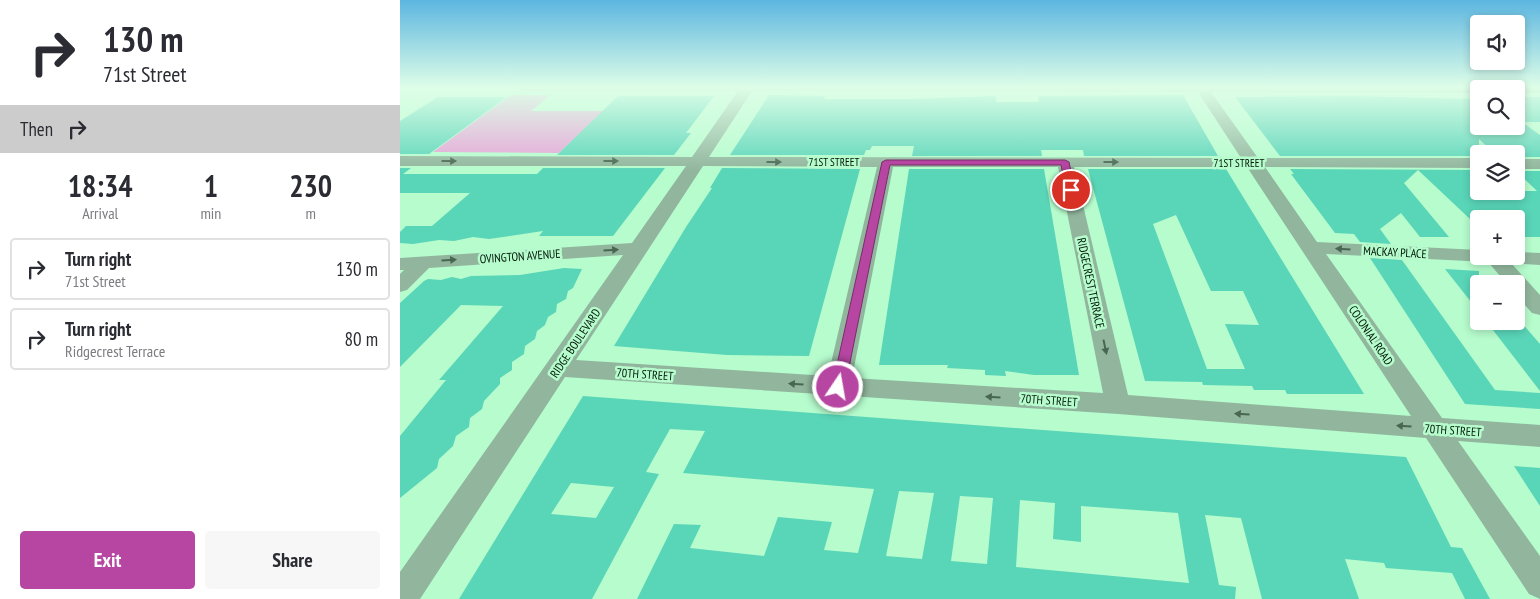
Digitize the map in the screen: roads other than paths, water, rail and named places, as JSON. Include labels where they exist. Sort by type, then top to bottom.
[{"type":"street","name":"RIDGE BOULEVARD","points":[[401,599],[729,115]]},
{"type":"street","name":"COLONIAL ROAD","points":[[1220,115],[1540,583]]},
{"type":"street","name":"71ST STREET","points":[[400,161],[1470,164]]},
{"type":"street","points":[[838,387],[886,162]]},
{"type":"street","name":"RIDGECREST TERRACE","points":[[1065,162],[1118,404]]},
{"type":"street","points":[[1525,164],[1540,164]]},
{"type":"street","name":"MACKAY PLACE","points":[[1311,247],[1470,256]]},
{"type":"street","name":"OVINGTON AVENUE","points":[[400,264],[639,248]]},
{"type":"street","points":[[1525,258],[1540,259]]},
{"type":"street","points":[[400,285],[424,262]]},
{"type":"street","points":[[1501,265],[1540,308]]},
{"type":"street","name":"70TH STREET","points":[[558,368],[1118,404],[1540,436]]}]
